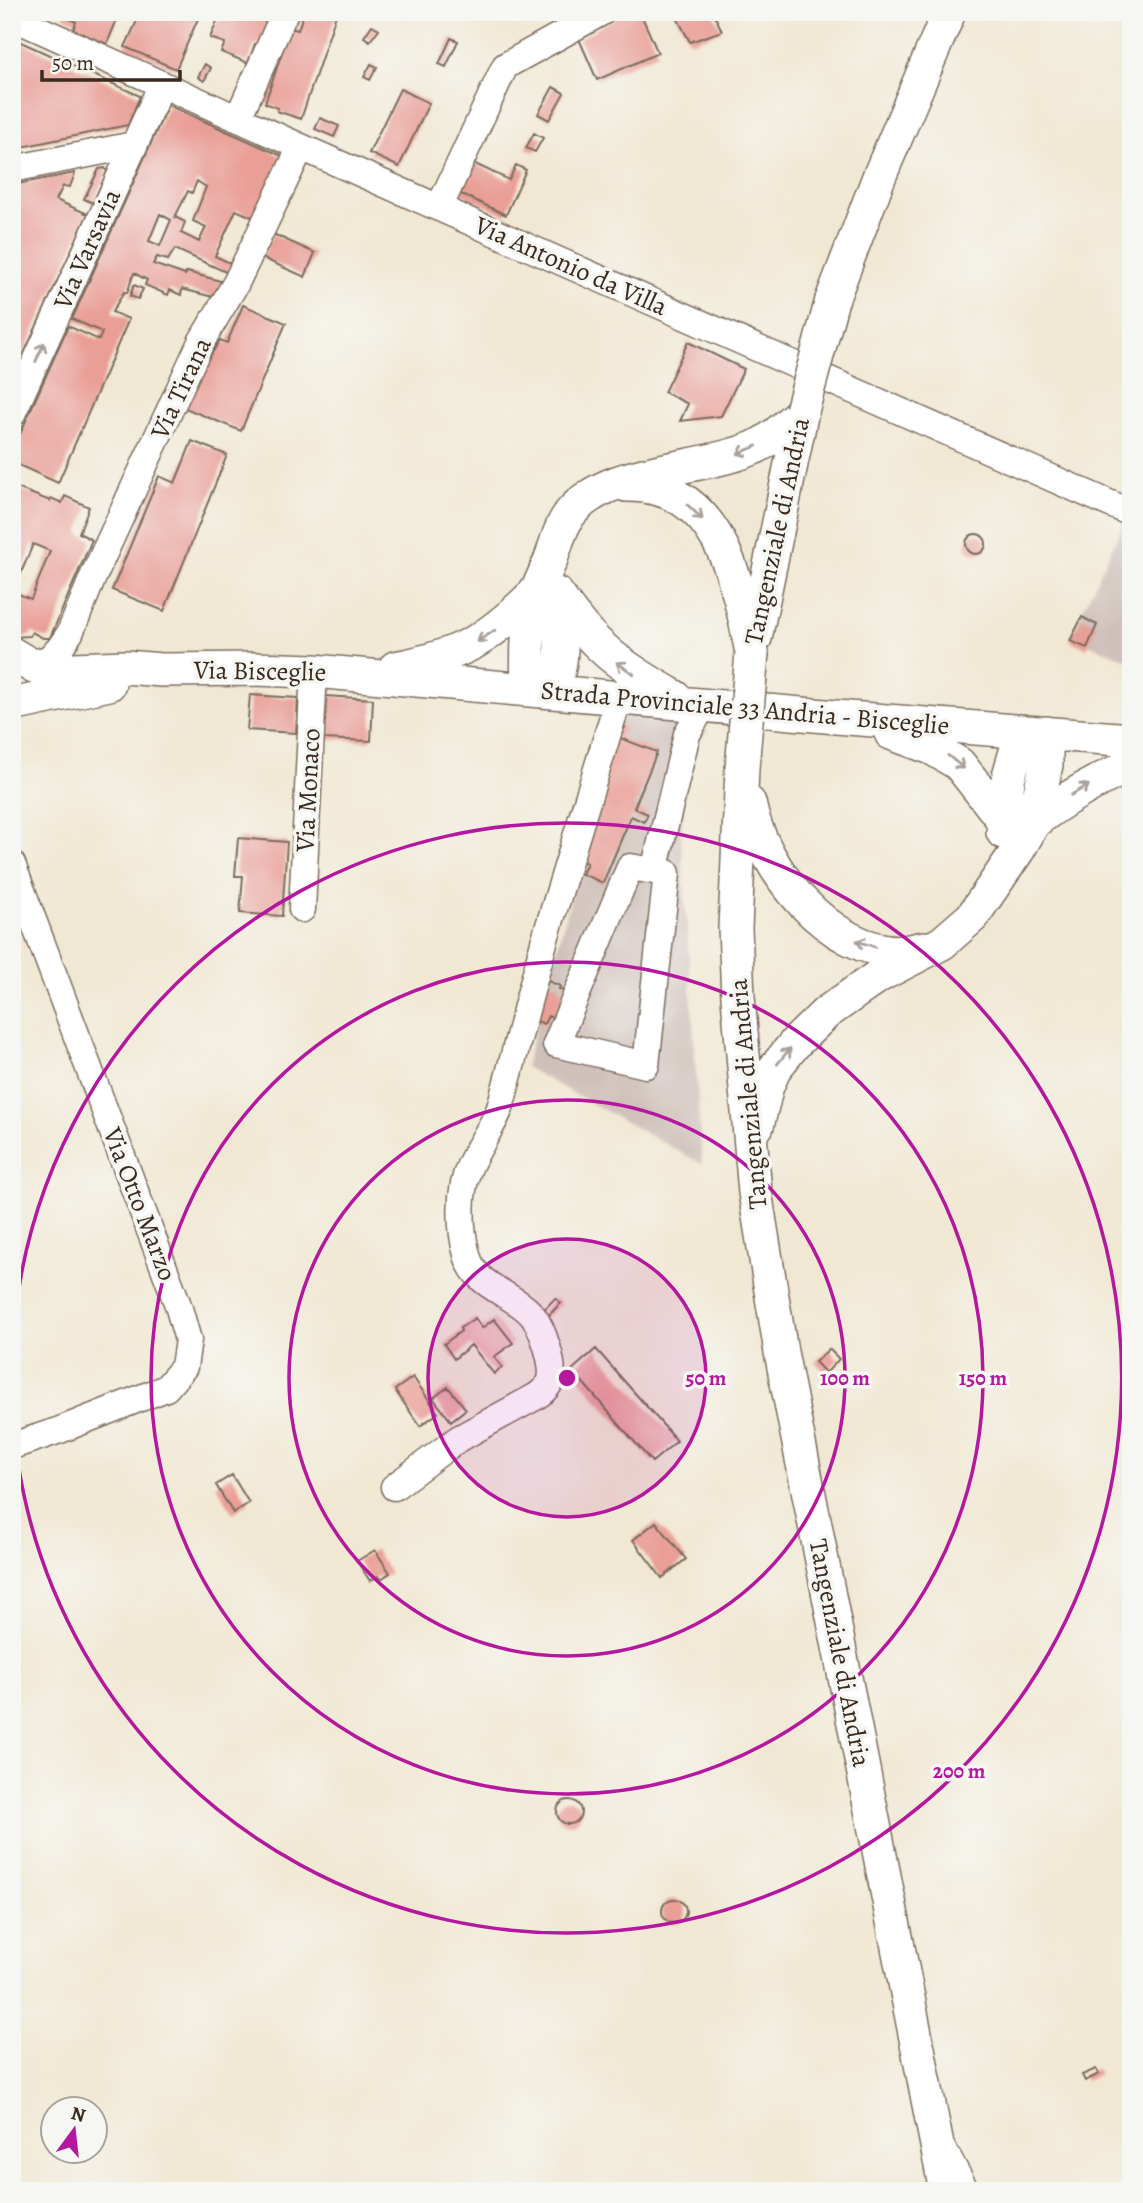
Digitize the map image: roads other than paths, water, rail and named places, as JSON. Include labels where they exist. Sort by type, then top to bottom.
[{"type":"main road","name":"Tangenziale di Andria","points":[[946,2191],[781,1352],[755,1192],[738,997],[735,928],[742,768],[752,653],[802,411],[832,300],[879,177],[950,12]]},
{"type":"main road","points":[[540,690],[559,673],[561,658],[548,582],[561,529],[569,516],[597,491],[610,486],[654,472],[732,456],[755,448],[802,411]]},
{"type":"main road","points":[[610,486],[648,486],[660,490],[675,496],[703,519],[723,549],[732,569],[752,653]]},
{"type":"main road","points":[[359,674],[425,662],[469,646],[506,621],[548,582]]},
{"type":"main road","points":[[548,582],[576,622],[615,660],[694,703]]},
{"type":"main road","name":"Via Bisceglie","points":[[15,669],[125,667],[359,674]]},
{"type":"main road","name":"Via Bisceglie","points":[[12,705],[162,670]]},
{"type":"main road","name":"Strada Provinciale 33 Andria - Bisceglie","points":[[359,674],[848,718],[1131,740]]},
{"type":"main road","points":[[848,718],[948,755],[1019,821]]},
{"type":"main road","points":[[755,1192],[757,1127],[766,1086],[775,1068],[796,1042],[826,1013],[880,975],[957,932],[972,917],[1018,850],[1019,821],[1046,765],[1034,732]]},
{"type":"main road","points":[[1019,821],[1131,765]]},
{"type":"main road","points":[[742,768],[753,822],[766,853],[777,872],[807,906],[838,931],[880,949],[903,952],[933,947]]},
{"type":"street","points":[[238,118],[285,12]]},
{"type":"street","points":[[439,208],[505,65],[603,12]]},
{"type":"street","name":"Via Antonio da Villa","points":[[12,17],[1131,513]]},
{"type":"street","name":"Via Varsavia","points":[[12,414],[162,84]]},
{"type":"street","points":[[12,169],[134,145]]},
{"type":"street","name":"Via Tirana","points":[[15,669],[48,659],[70,633],[201,342],[236,283],[302,147]]},
{"type":"street","points":[[70,633],[74,651],[87,660],[125,667]]},
{"type":"street","name":"Via Monaco","points":[[302,909],[314,671]]},
{"type":"street","points":[[394,1487],[458,1439],[544,1391],[552,1378],[551,1362],[533,1316],[479,1278],[473,1270],[464,1239],[463,1192],[468,1168],[500,1108],[544,942],[619,697]]},
{"type":"street","points":[[654,871],[694,703]]},
{"type":"street","name":"Via Otto Marzo","points":[[12,864],[178,1306],[188,1340],[184,1367],[166,1388],[12,1446]]},
{"type":"street","points":[[630,867],[654,871],[667,873],[646,1065],[556,1044],[630,867]]},
{"type":"street","points":[[935,2134],[965,2191]]}]
